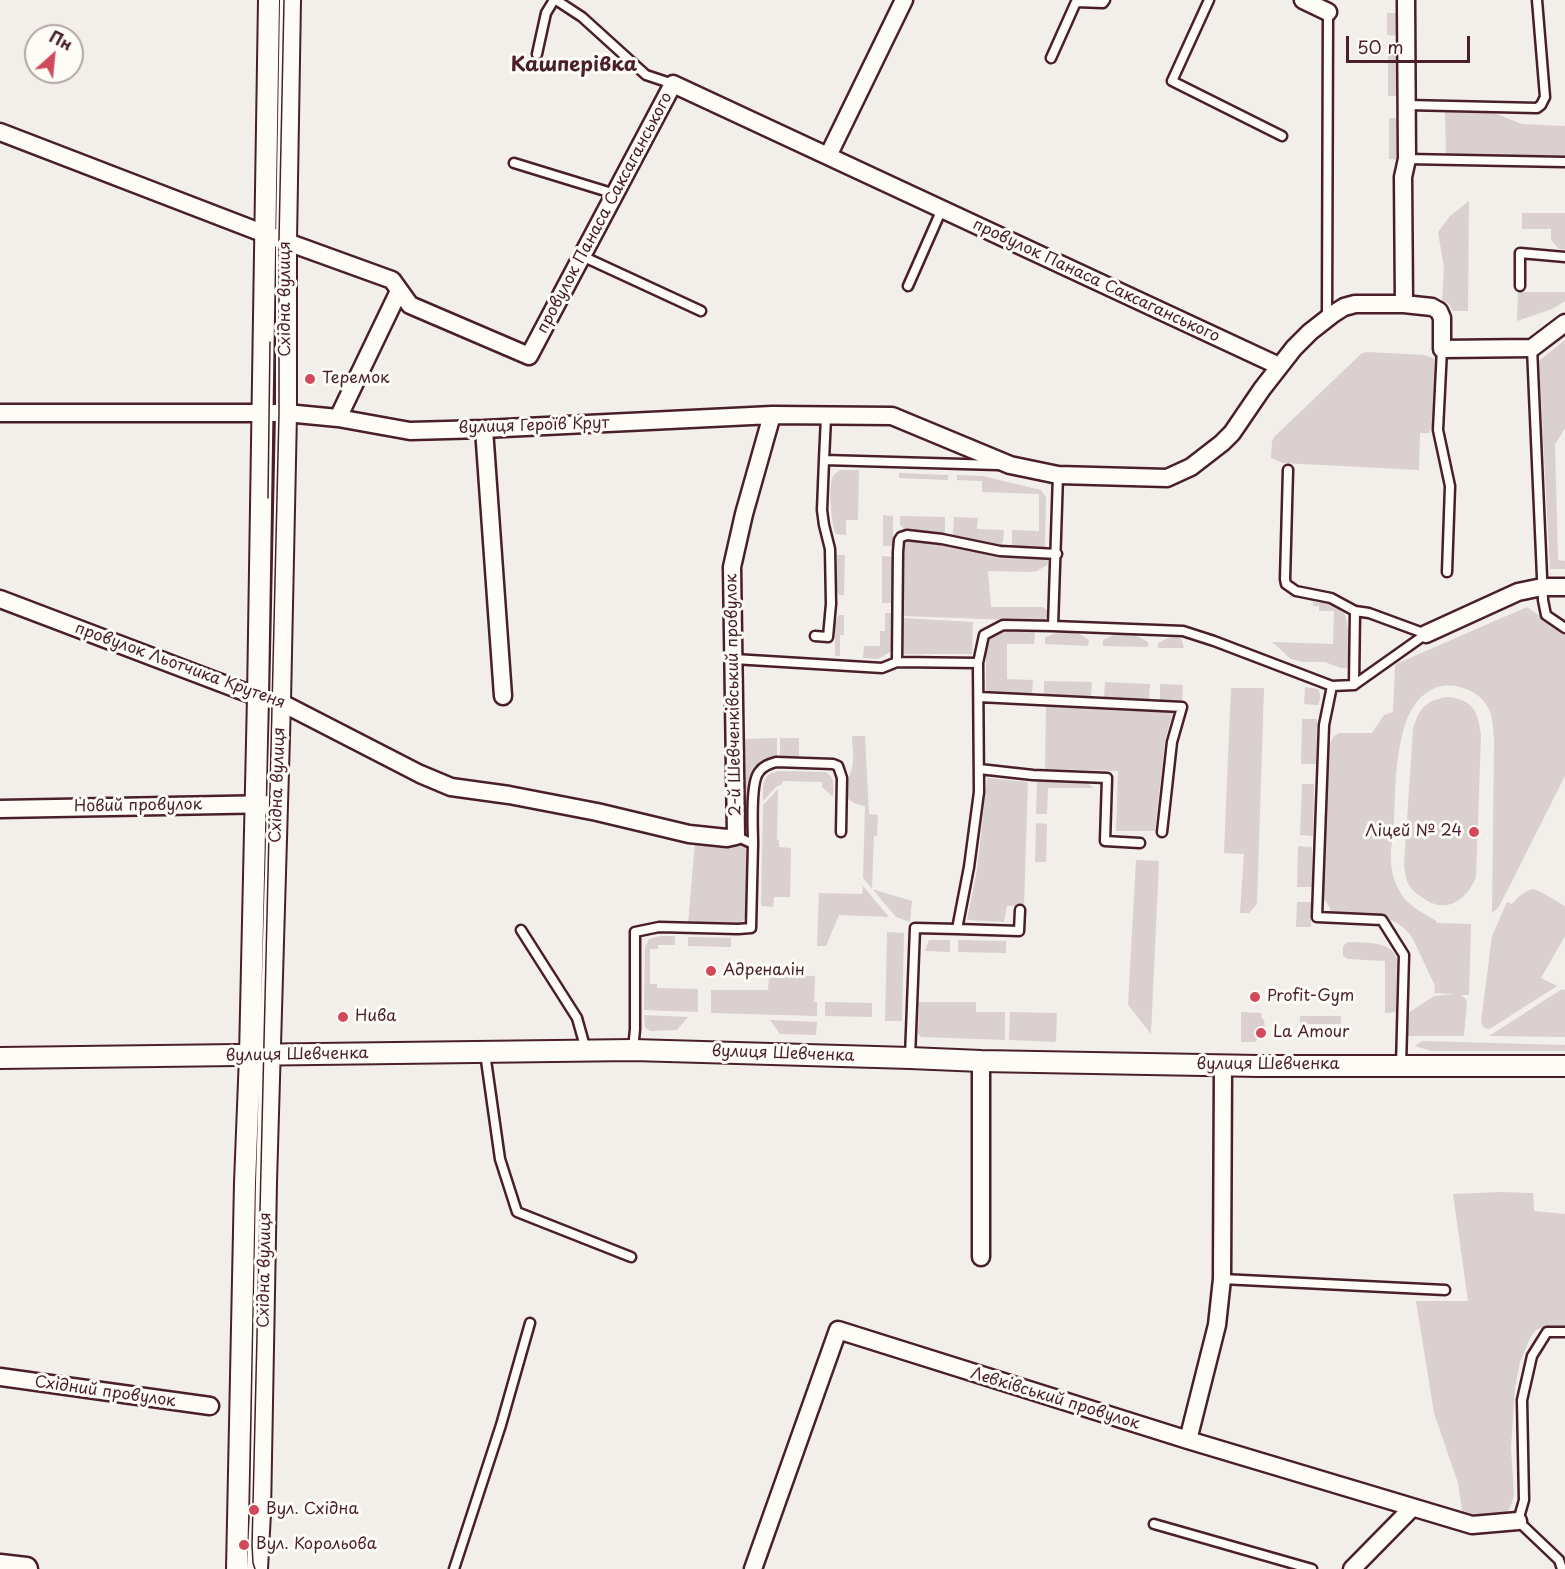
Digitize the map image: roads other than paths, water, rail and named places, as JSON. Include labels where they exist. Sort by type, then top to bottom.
[{"type":"main road","points":[[0,1566],[26,1569]]},
{"type":"street","name":"Східна вулиця","points":[[237,1569],[258,697],[269,0]]},
{"type":"street","name":"Східна вулиця","points":[[257,1569],[280,702],[286,413],[290,0]]},
{"type":"street","points":[[828,156],[904,0]]},
{"type":"street","points":[[1303,0],[1328,12]]},
{"type":"street","points":[[1404,304],[1403,177],[1407,159],[1406,0]]},
{"type":"street","name":"провулок Панаса Саксаганського","points":[[0,132],[265,234],[392,280],[410,305],[529,356],[673,84],[1279,366]]},
{"type":"street","points":[[338,418],[399,291]]},
{"type":"street","name":"вулиця Героїв Крут","points":[[0,413],[286,413],[338,418],[410,431],[772,415],[892,416],[1010,465],[1058,475],[1167,478],[1191,467],[1222,443],[1232,433],[1279,366],[1310,332],[1344,307],[1355,304],[1404,304],[1432,307],[1439,311],[1442,318],[1442,349]]},
{"type":"street","points":[[1442,349],[1532,348],[1565,323]]},
{"type":"street","name":"2-й Шевченківський провулок","points":[[736,836],[732,567],[744,514],[772,415]]},
{"type":"street","points":[[484,429],[503,696]]},
{"type":"street","points":[[1426,634],[1518,592],[1542,587],[1565,587]]},
{"type":"street","name":"провулок Льотчика Крутеня","points":[[0,599],[258,697],[280,702],[420,774],[451,787],[597,812],[689,834],[727,838],[736,836]]},
{"type":"street","name":"Новий провулок","points":[[0,809],[277,804]]},
{"type":"street","name":"вулиця Шевченка","points":[[0,1058],[633,1050],[981,1061],[1223,1065],[1565,1066]]},
{"type":"street","points":[[981,1061],[981,1257]]},
{"type":"street","points":[[1188,1440],[1216,1325],[1222,1280],[1223,1065]]},
{"type":"street","name":"Левківський провулок","points":[[753,1569],[838,1330],[1188,1440],[1472,1525],[1518,1521]]},
{"type":"street","name":"Східний провулок","points":[[0,1377],[210,1406]]},
{"type":"street","points":[[1352,1569],[1412,1508]]},
{"type":"lane","points":[[537,54],[546,13],[555,0],[582,17],[646,75],[673,84]]},
{"type":"lane","points":[[1051,58],[1076,2],[1103,3],[1106,0]]},
{"type":"lane","points":[[1209,0],[1172,81],[1282,136]]},
{"type":"lane","points":[[1407,105],[1537,108],[1541,105],[1545,97],[1537,0]]},
{"type":"lane","points":[[1327,319],[1328,12]]},
{"type":"lane","points":[[1407,159],[1565,162]]},
{"type":"lane","points":[[514,163],[615,194]]},
{"type":"lane","points":[[908,286],[942,209]]},
{"type":"lane","points":[[1520,286],[1520,253],[1565,257]]},
{"type":"lane","points":[[582,256],[701,311]]},
{"type":"lane","points":[[1532,348],[1543,600],[1546,615],[1565,628]]},
{"type":"lane","points":[[1442,349],[1438,430],[1450,486],[1447,572]]},
{"type":"lane","points":[[815,636],[828,637],[831,604],[830,549],[822,510],[826,417]]},
{"type":"lane","points":[[824,460],[1010,465]]},
{"type":"lane","points":[[1288,470],[1286,584],[1296,591],[1331,598],[1355,611],[1369,613],[1426,634]]},
{"type":"lane","points":[[1053,626],[1058,475]]},
{"type":"lane","points":[[897,662],[898,552],[901,537],[907,535],[942,539],[1000,551],[1057,554]]},
{"type":"lane","points":[[1354,685],[1355,611]]},
{"type":"lane","points":[[957,929],[969,867],[979,792],[978,663],[984,635],[1004,625],[1183,631],[1332,686],[1354,685],[1426,634]]},
{"type":"lane","points":[[734,659],[882,668],[897,662],[978,663]]},
{"type":"lane","points":[[1332,686],[1324,725],[1317,917],[1382,920],[1404,955],[1401,1066]]},
{"type":"lane","points":[[979,697],[1182,706],[1172,742],[1162,832]]},
{"type":"lane","points":[[633,1050],[635,932],[659,927],[751,928],[754,780],[761,769],[776,762],[838,766],[842,778],[841,832]]},
{"type":"lane","points":[[979,769],[1033,775],[1107,778],[1105,841],[1140,843]]},
{"type":"lane","points":[[736,836],[753,844]]},
{"type":"lane","points":[[910,1058],[915,928],[1019,931],[1020,910]]},
{"type":"lane","points":[[521,930],[577,1018],[586,1051]]},
{"type":"lane","points":[[484,1052],[500,1159],[517,1212],[631,1257]]},
{"type":"lane","points":[[1222,1280],[1445,1290]]},
{"type":"lane","points":[[454,1569],[501,1425],[530,1323]]},
{"type":"lane","points":[[1562,1569],[1559,1560],[1518,1521],[1524,1500],[1522,1400],[1532,1356],[1547,1332],[1565,1332]]},
{"type":"lane","points":[[1154,1524],[1312,1569]]},
{"type":"tram line","points":[[255,1569],[252,1545],[279,413],[279,239],[284,0]]},
{"type":"tram line","points":[[268,498],[270,342]]},
{"type":"place","name":"Теремок","points":[[310,379]]},
{"type":"place","name":"Ліцей № 24","points":[[1474,832]]},
{"type":"place","name":"Адреналін","points":[[711,971]]},
{"type":"place","name":"Profit-Gym","points":[[1255,997]]},
{"type":"place","name":"Нива","points":[[343,1017]]},
{"type":"place","name":"La Amour","points":[[1261,1033]]},
{"type":"place","name":"Вул. Східна","points":[[254,1510]]},
{"type":"place","name":"Вул. Корольова","points":[[244,1545]]},
{"type":"district","name":"Кашперівка","points":[[574,65]]}]
